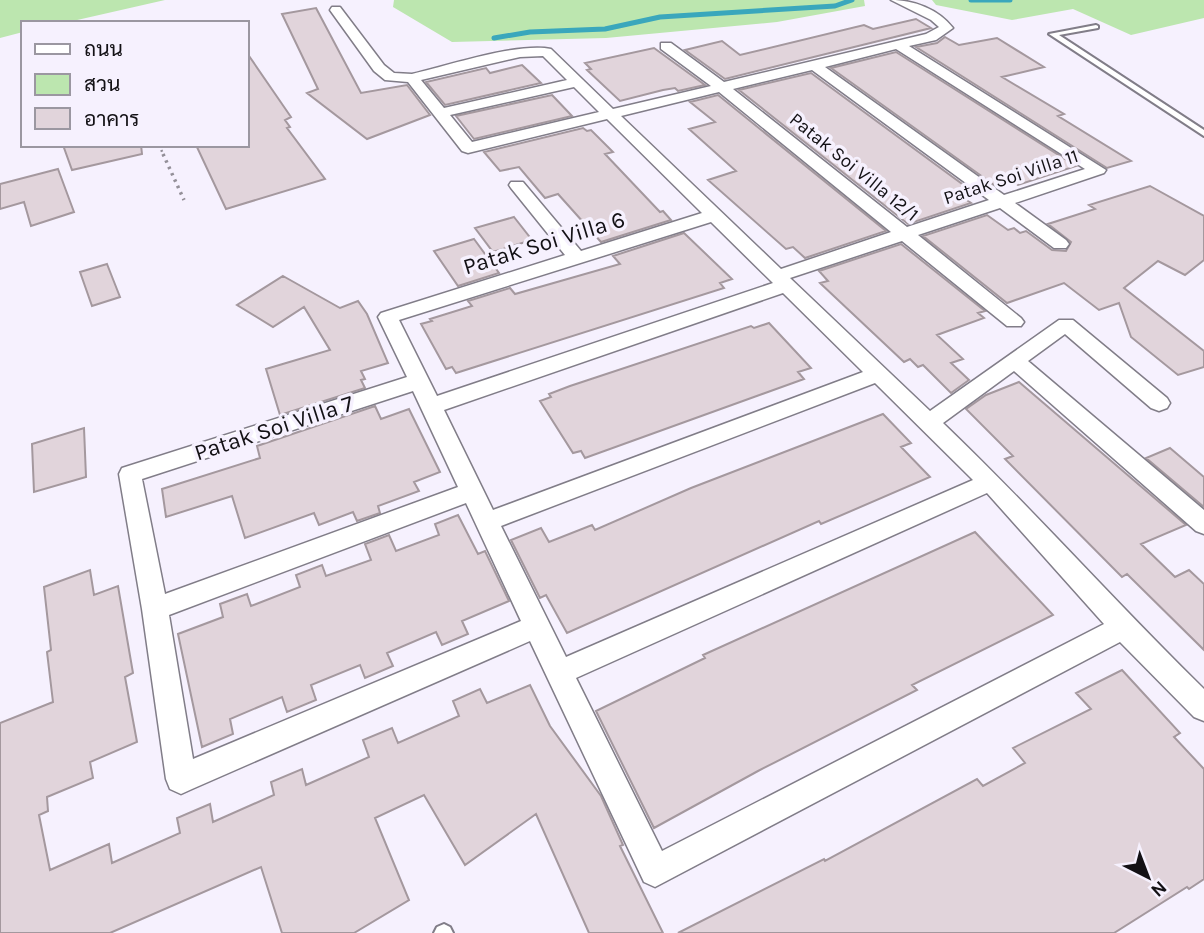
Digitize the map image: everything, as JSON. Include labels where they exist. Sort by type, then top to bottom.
[{"type":"street","points":[[412,78],[468,148],[931,37],[947,28],[936,17],[897,0]]},
{"type":"street","points":[[336,10],[379,68],[390,77],[412,78],[520,53],[546,52],[990,482],[1123,627],[1204,708]]},
{"type":"street","name":"Patak Soi Villa 11","points":[[431,406],[782,281],[904,234],[1098,170],[898,45]]},
{"type":"street","name":"Patak Soi Villa 12/1","points":[[666,46],[723,88],[1014,322]]},
{"type":"street","points":[[814,65],[1060,244]]},
{"type":"street","points":[[440,113],[577,82]]},
{"type":"street","points":[[517,185],[577,258]]},
{"type":"street","name":"Patak Soi Villa 6","points":[[419,381],[388,317],[714,215]]},
{"type":"street","points":[[928,423],[1066,324],[1159,403]]},
{"type":"street","points":[[1015,361],[1204,524]]},
{"type":"street","points":[[486,522],[878,374]]},
{"type":"street","points":[[419,381],[655,871],[1123,627]]},
{"type":"street","name":"Patak Soi Villa 7","points":[[155,609],[130,474],[419,381]]},
{"type":"street","points":[[559,673],[990,482]]},
{"type":"street","points":[[472,491],[155,609],[181,779],[537,626]]},
{"type":"lane","points":[[1096,27],[1053,34],[1204,134]]},
{"type":"path","points":[[160,147],[184,200]]},
{"type":"green space","points":[[0,0],[165,0],[73,21],[21,21],[21,33],[0,38]]},
{"type":"green space","points":[[394,0],[864,0],[865,6],[777,22],[606,38],[452,42],[393,7]]},
{"type":"green space","points":[[932,0],[1204,0],[1204,18],[1131,35],[1073,9],[1012,20],[936,5]]},
{"type":"building","points":[[316,8],[361,93],[407,85],[430,115],[367,139],[307,93],[318,89],[282,14]]},
{"type":"building","points":[[916,19],[931,28],[725,79],[685,50],[722,41],[740,55],[864,25],[873,29]]},
{"type":"building","points":[[945,37],[959,45],[997,38],[1044,67],[1002,77],[1064,114],[1058,116],[1131,161],[1107,168],[916,47],[937,43]]},
{"type":"building","points":[[654,48],[705,85],[678,91],[675,88],[663,90],[620,101],[587,70],[591,69],[585,63]]},
{"type":"building","points":[[896,52],[1076,166],[1018,185],[1010,180],[994,185],[831,68]]},
{"type":"building","points":[[248,54],[291,117],[285,120],[290,127],[287,128],[325,179],[226,209],[197,147],[248,147]]},
{"type":"building","points":[[522,65],[541,83],[445,105],[426,82],[486,68],[490,73]]},
{"type":"building","points":[[811,73],[973,192],[961,196],[971,203],[908,224],[739,90]]},
{"type":"building","points":[[552,95],[572,116],[474,139],[456,116]]},
{"type":"building","points":[[718,95],[886,231],[805,258],[793,247],[786,249],[708,180],[736,171],[689,129],[715,122],[690,102]]},
{"type":"building","points":[[583,128],[591,130],[613,152],[605,154],[660,212],[663,211],[671,220],[601,242],[558,194],[545,198],[519,167],[500,171],[484,152]]},
{"type":"building","points":[[64,147],[141,147],[142,154],[72,170]]},
{"type":"building","points":[[58,169],[74,212],[31,226],[24,202],[0,209],[0,184]]},
{"type":"building","points":[[1150,186],[1204,216],[1204,260],[1185,275],[1158,261],[1124,288],[1204,351],[1204,367],[1178,375],[1131,337],[1119,303],[1099,310],[1064,283],[1007,303],[923,236],[987,215],[1008,230],[1014,228],[1020,233],[1026,231],[1052,250],[1066,251],[1071,242],[1048,224],[1095,209],[1089,205]]},
{"type":"building","points":[[514,217],[532,240],[493,252],[475,228]]},
{"type":"building","points":[[684,233],[732,279],[720,283],[724,288],[456,373],[452,367],[446,369],[421,324],[472,306],[468,301],[510,288],[515,294],[620,264],[613,256]]},
{"type":"building","points":[[474,239],[499,273],[458,286],[434,251]]},
{"type":"building","points":[[901,244],[985,311],[978,313],[984,318],[937,335],[963,359],[951,363],[969,380],[951,393],[923,365],[918,367],[910,359],[904,362],[820,283],[828,281],[819,271]]},
{"type":"building","points":[[107,264],[120,297],[92,306],[80,272]]},
{"type":"building","points":[[283,276],[340,308],[358,301],[367,314],[388,363],[361,371],[365,388],[280,415],[266,369],[330,350],[304,307],[273,327],[237,305]]},
{"type":"building","points":[[769,323],[811,368],[798,372],[804,379],[585,458],[581,451],[573,453],[540,401],[551,397],[549,394],[570,386],[751,326],[754,328]]},
{"type":"building","points":[[1019,382],[1186,525],[1141,544],[1175,577],[1189,570],[1204,584],[1204,650],[1127,574],[1122,577],[1005,459],[1013,456],[966,409],[986,395]]},
{"type":"building","points":[[375,406],[381,419],[409,409],[440,472],[414,482],[419,491],[378,506],[380,513],[357,521],[353,512],[319,525],[314,513],[245,538],[232,496],[166,517],[162,489],[260,458],[257,446]]},
{"type":"building","points":[[883,414],[911,443],[901,447],[930,477],[821,524],[819,521],[567,633],[546,595],[540,598],[511,540],[541,528],[549,542],[592,525],[595,530],[691,488]]},
{"type":"building","points":[[84,428],[86,477],[34,492],[32,444]]},
{"type":"building","points":[[1170,448],[1204,477],[1204,507],[1146,458]]},
{"type":"building","points":[[458,515],[478,554],[485,551],[509,601],[462,621],[468,634],[442,645],[436,632],[387,653],[393,666],[365,678],[360,665],[311,685],[316,700],[287,712],[282,697],[230,719],[233,734],[202,747],[178,634],[223,617],[220,604],[247,594],[251,606],[300,587],[296,575],[322,565],[326,576],[371,560],[365,544],[389,535],[396,551],[439,535],[435,524]]},
{"type":"building","points":[[975,532],[1053,615],[912,685],[917,690],[758,771],[654,828],[596,711],[705,658],[703,655]]},
{"type":"building","points":[[90,570],[94,595],[118,586],[133,673],[125,677],[137,742],[90,762],[93,778],[47,797],[48,811],[39,815],[50,870],[109,844],[112,863],[180,833],[177,818],[210,804],[213,822],[274,795],[271,782],[302,769],[306,785],[369,757],[363,740],[392,728],[398,743],[459,716],[453,701],[480,689],[487,703],[530,685],[550,726],[601,796],[623,845],[620,846],[663,933],[589,933],[536,814],[465,865],[424,795],[375,818],[409,900],[354,933],[282,933],[261,867],[110,933],[0,933],[0,723],[53,702],[44,587]]},
{"type":"building","points":[[1122,670],[1180,733],[1174,737],[1204,769],[1204,879],[1189,889],[1187,887],[1114,933],[678,933],[824,859],[825,861],[977,779],[983,786],[1025,763],[1013,748],[1091,709],[1076,693]]},
{"type":"waterway","points":[[494,38],[530,32],[605,29],[660,17],[835,6],[852,0]]},
{"type":"waterway","points":[[971,0],[1010,0]]}]
